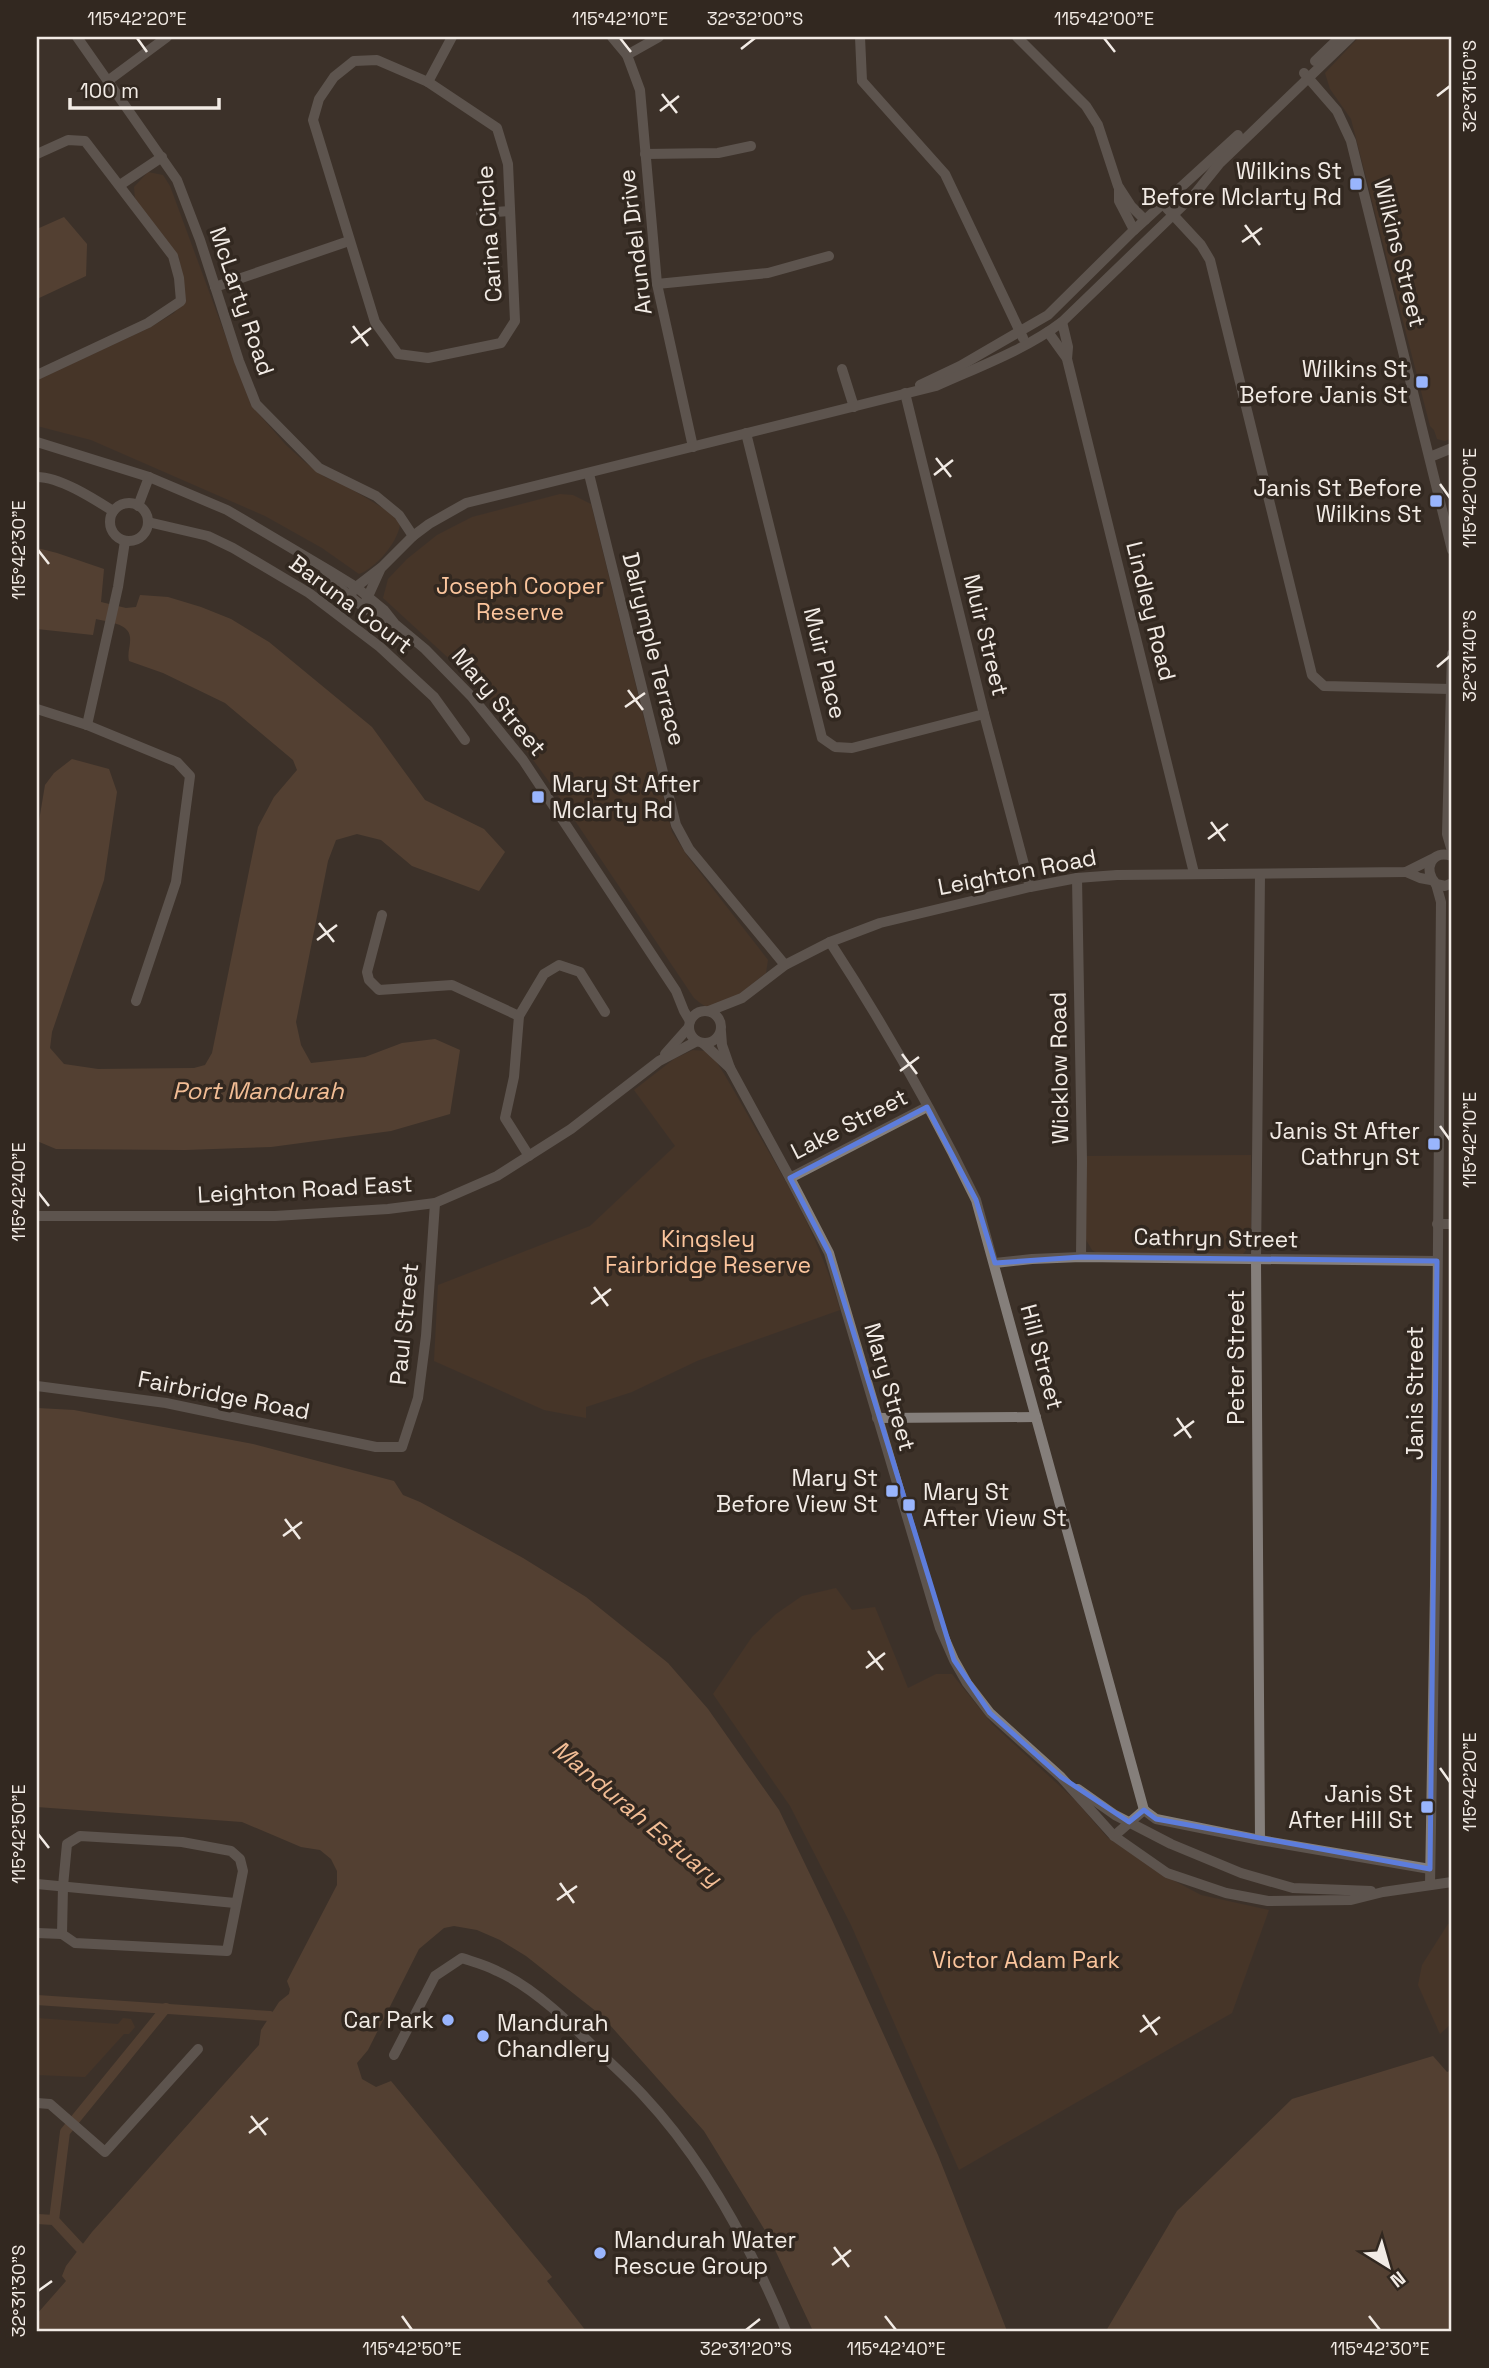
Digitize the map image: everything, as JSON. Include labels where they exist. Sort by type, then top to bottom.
[{"type":"street","name":"McLarty Road","points":[[77,37],[177,180],[256,404],[319,468],[376,496],[399,515],[413,536]]},
{"type":"street","points":[[109,80],[167,37]]},
{"type":"street","points":[[428,82],[452,37]]},
{"type":"street","name":"Arundel Drive","points":[[612,37],[627,55],[640,90],[657,284],[693,447]]},
{"type":"street","points":[[627,55],[659,37]]},
{"type":"street","points":[[860,37],[862,81],[946,174],[1026,344]]},
{"type":"street","points":[[1017,37],[1087,106],[1098,125],[1118,186],[1119,201],[1150,237]]},
{"type":"street","points":[[353,591],[413,536],[466,503],[936,386],[1026,344],[1055,327],[1174,215],[1340,37]]},
{"type":"street","points":[[905,393],[1048,315],[1140,225],[1351,37]]},
{"type":"street","name":"Carina Circle","points":[[377,60],[428,82],[497,128],[508,164],[515,321],[501,343],[428,358],[398,354],[375,321],[313,120],[319,99],[334,77],[354,61],[377,60]]},
{"type":"street","name":"Wilkins Street","points":[[1306,75],[1333,105],[1348,134],[1430,457]]},
{"type":"street","points":[[37,154],[68,140],[85,141],[173,256],[181,301],[148,323],[37,375]]},
{"type":"street","points":[[645,154],[719,152],[751,146]]},
{"type":"street","points":[[120,185],[162,157]]},
{"type":"street","points":[[1163,204],[1201,245],[1210,260],[1312,674],[1324,686],[1450,689]]},
{"type":"street","points":[[481,213],[510,211]]},
{"type":"street","points":[[215,287],[349,241]]},
{"type":"street","points":[[657,284],[768,273],[829,256]]},
{"type":"street","points":[[1048,315],[1055,327]]},
{"type":"street","name":"Lindley Road","points":[[1055,327],[1068,347],[1067,359]]},
{"type":"street","name":"Lindley Road","points":[[1055,327],[1056,340],[1067,359],[1194,873]]},
{"type":"street","points":[[842,369],[854,407]]},
{"type":"street","name":"Muir Street","points":[[905,393],[984,714],[1031,887]]},
{"type":"street","name":"Muir Place","points":[[746,433],[822,738],[835,747],[852,748],[984,714]]},
{"type":"street","name":"Mary Street","points":[[37,442],[149,477],[227,510],[316,563],[366,601],[379,618],[395,624],[425,649],[472,697],[523,760],[676,991],[690,1024],[691,1036],[730,1068]]},
{"type":"street","points":[[1452,449],[1430,457],[1452,550]]},
{"type":"street","name":"Dalrymple Terrace","points":[[589,474],[676,825],[689,849],[785,965]]},
{"type":"street","points":[[37,477],[47,477],[95,499],[113,511]]},
{"type":"street","points":[[138,506],[149,477]]},
{"type":"street","points":[[129,503],[138,506],[145,513],[148,522],[146,531],[138,538],[125,541],[114,534],[110,527],[113,511],[129,503]]},
{"type":"street","name":"Baruna Court","points":[[148,522],[208,536],[309,593],[380,647],[434,697],[465,740]]},
{"type":"street","points":[[87,725],[118,587],[125,541]]},
{"type":"street","points":[[366,601],[382,567]]},
{"type":"street","points":[[1452,654],[1447,834],[1452,851]]},
{"type":"street","points":[[37,709],[87,725],[177,762],[190,776],[176,882],[136,1001]]},
{"type":"street","points":[[1434,882],[1428,869],[1447,834]]},
{"type":"street","points":[[1435,857],[1446,854],[1452,856]]},
{"type":"street","name":"Leighton Road","points":[[1406,872],[1435,857]]},
{"type":"street","name":"Leighton Road","points":[[706,1011],[742,998],[785,965],[830,942],[880,923],[1077,878],[1117,874],[1406,872],[1434,882],[1450,884]]},
{"type":"street","name":"Peter Street","points":[[1260,874],[1256,1260],[1260,1840]]},
{"type":"street","name":"Wicklow Road","points":[[1077,878],[1081,1257]]},
{"type":"street","name":"Janis Street","points":[[1430,1885],[1441,902],[1434,882]]},
{"type":"street","name":"Janis Street","points":[[1441,902],[1450,884]]},
{"type":"street","points":[[382,915],[367,972],[369,980],[379,990],[452,985],[519,1016]]},
{"type":"street","name":"Hill Street","points":[[830,942],[881,1022],[976,1200],[1144,1810]]},
{"type":"street","points":[[529,1156],[505,1118],[514,1077],[519,1016],[544,974],[559,965],[580,972],[605,1012]]},
{"type":"street","name":"Mary Street","points":[[676,991],[692,1006],[718,1016],[722,1045],[730,1068],[829,1254],[940,1629],[954,1660],[990,1713],[1061,1777],[1114,1836],[1167,1873],[1226,1894],[1268,1901],[1351,1900],[1383,1892]]},
{"type":"street","name":"Leighton Road","points":[[721,1029],[742,998]]},
{"type":"street","points":[[690,1024],[695,1015],[706,1011]]},
{"type":"street","name":"Leighton Road East","points":[[37,1216],[275,1216],[388,1209],[435,1203],[497,1176],[571,1129],[659,1061],[690,1024]]},
{"type":"street","points":[[700,1042],[715,1040],[721,1029]]},
{"type":"street","name":"Leighton Road East","points":[[659,1061],[700,1042]]},
{"type":"street","name":"Lake Street","points":[[790,1178],[927,1107]]},
{"type":"street","name":"Paul Street","points":[[402,1447],[418,1398],[426,1336],[435,1203]]},
{"type":"street","points":[[1437,1224],[1452,1224]]},
{"type":"street","name":"Cathryn Street","points":[[995,1263],[1081,1257],[1437,1261]]},
{"type":"street","name":"Fairbridge Road","points":[[37,1386],[166,1403],[376,1447],[402,1447]]},
{"type":"street","points":[[877,1418],[1036,1417]]},
{"type":"street","name":"Mary Street","points":[[1061,1777],[1115,1815],[1171,1844],[1266,1881],[1312,1890],[1383,1892]]},
{"type":"street","points":[[1114,1836],[1144,1810],[1156,1819],[1430,1869]]},
{"type":"street","points":[[37,1933],[62,1934],[75,1943],[227,1951],[243,1871],[240,1859],[231,1851],[182,1842],[80,1836],[67,1844],[62,1934]]},
{"type":"street","points":[[1383,1892],[1452,1882]]},
{"type":"street","points":[[37,1884],[235,1903]]},
{"type":"street","points":[[394,2055],[435,1976],[462,1958],[497,1970],[521,1984],[575,2028],[643,2095],[679,2138],[712,2186],[746,2246],[786,2331]]},
{"type":"street","points":[[37,2104],[50,2104],[105,2152],[198,2049]]},
{"type":"highlighted area","points":[[927,1107],[976,1200],[995,1263],[1081,1257],[1437,1261],[1430,1869],[1156,1819],[1144,1810],[1129,1822],[1061,1777],[990,1713],[954,1660],[829,1253],[790,1178]]},
{"type":"green space","points":[[1359,37],[1452,37],[1452,438],[1445,441],[1437,439],[1430,426],[1351,119],[1330,89],[1325,73]]},
{"type":"green space","points":[[148,172],[163,175],[170,186],[251,405],[286,445],[306,463],[325,477],[346,486],[393,514],[400,525],[390,547],[379,561],[366,571],[359,574],[322,548],[265,516],[91,440],[37,426],[37,380],[151,327],[174,313],[185,300],[179,257],[135,200],[134,187]]},
{"type":"green space","name":"Joseph Cooper Reserve","points":[[560,494],[573,495],[591,504],[672,832],[688,857],[768,960],[766,973],[722,1005],[706,1006],[694,998],[547,779],[481,688],[383,598],[388,579],[407,559],[437,535],[472,517]]},
{"type":"green space","name":"Kingsley Fairbridge Reserve","points":[[693,1050],[712,1055],[781,1174],[815,1240],[840,1310],[697,1361],[632,1392],[586,1407],[586,1418],[544,1410],[434,1361],[438,1285],[590,1226],[675,1146],[634,1090],[674,1059]]},
{"type":"green space","points":[[1251,1155],[1251,1244],[1243,1254],[1097,1253],[1085,1238],[1087,1156]]},
{"type":"green space","name":"Victor Adam Park","points":[[836,1588],[852,1610],[875,1607],[908,1688],[936,1674],[952,1674],[992,1724],[1075,1800],[1107,1837],[1167,1877],[1201,1895],[1269,1910],[1232,2013],[959,2170],[851,1925],[790,1806],[713,1694],[752,1637],[776,1614],[802,1596]]},
{"type":"green space","points":[[1448,1924],[1452,1924],[1452,2023],[1440,2034],[1418,1985],[1422,1965]]},
{"type":"green space","points":[[37,2018],[118,2024],[123,2018],[131,2019],[135,2027],[129,2034],[124,2034],[85,2077],[37,2075]]},
{"type":"water","points":[[64,217],[87,244],[86,276],[37,299],[37,229]]},
{"type":"water","name":"Port Mandurah","points":[[37,548],[104,569],[101,602],[126,608],[136,607],[140,595],[168,597],[231,619],[269,642],[372,727],[425,800],[484,829],[505,852],[479,891],[412,866],[381,840],[357,834],[336,840],[328,861],[296,1022],[301,1045],[311,1063],[365,1057],[402,1043],[435,1039],[460,1050],[450,1114],[391,1131],[271,1147],[185,1150],[56,1149],[37,1141],[37,833],[45,785],[54,773],[72,759],[109,769],[117,792],[104,880],[52,1032],[50,1048],[64,1064],[98,1069],[194,1068],[205,1065],[212,1053],[258,827],[274,797],[297,770],[293,760],[225,703],[163,673],[129,661],[129,632],[122,626],[96,619],[93,635],[37,629]]},
{"type":"water","name":"Mandurah Estuary","points":[[37,1408],[74,1410],[253,1444],[394,1481],[403,1495],[523,1558],[586,1597],[668,1663],[708,1709],[779,1810],[938,2155],[1007,2331],[813,2331],[769,2237],[704,2131],[602,2016],[526,1956],[500,1940],[477,1930],[454,1926],[444,1928],[419,1949],[368,2050],[357,2063],[362,2079],[376,2087],[391,2081],[552,2277],[547,2281],[586,2331],[37,2331],[37,2314],[66,2281],[62,2276],[66,2266],[92,2232],[259,2045],[261,2030],[279,2002],[289,1994],[287,1981],[337,1885],[337,1871],[331,1859],[320,1850],[301,1847],[242,1822],[37,1807]]},
{"type":"water","points":[[1433,2056],[1447,2072],[1452,2070],[1452,2331],[1106,2331],[1177,2211],[1292,2099]]},
{"type":"waterway","points":[[37,2000],[270,2016]]},
{"type":"waterway","points":[[54,2220],[65,2132],[166,2008]]},
{"type":"waterway","points":[[37,2219],[54,2220],[80,2248]]},
{"type":"place","name":"Wilkins St Before Mclarty Rd","points":[[1356,184]]},
{"type":"place","name":"Wilkins St Before Janis St","points":[[1422,382]]},
{"type":"place","name":"Janis St Before Wilkins St","points":[[1436,501]]},
{"type":"place","name":"Mary St After Mclarty Rd","points":[[538,797]]},
{"type":"place","name":"Janis St After Cathryn St","points":[[1434,1144]]},
{"type":"place","name":"Mary St Before View St","points":[[892,1491]]},
{"type":"place","name":"Mary St After View St","points":[[909,1505]]},
{"type":"place","name":"Janis St After Hill St","points":[[1427,1807]]},
{"type":"place","name":"Car Park","points":[[448,2020]]},
{"type":"place","name":"Mandurah Chandlery","points":[[483,2036]]},
{"type":"place","name":"Mandurah Water Rescue Group","points":[[600,2253]]}]
